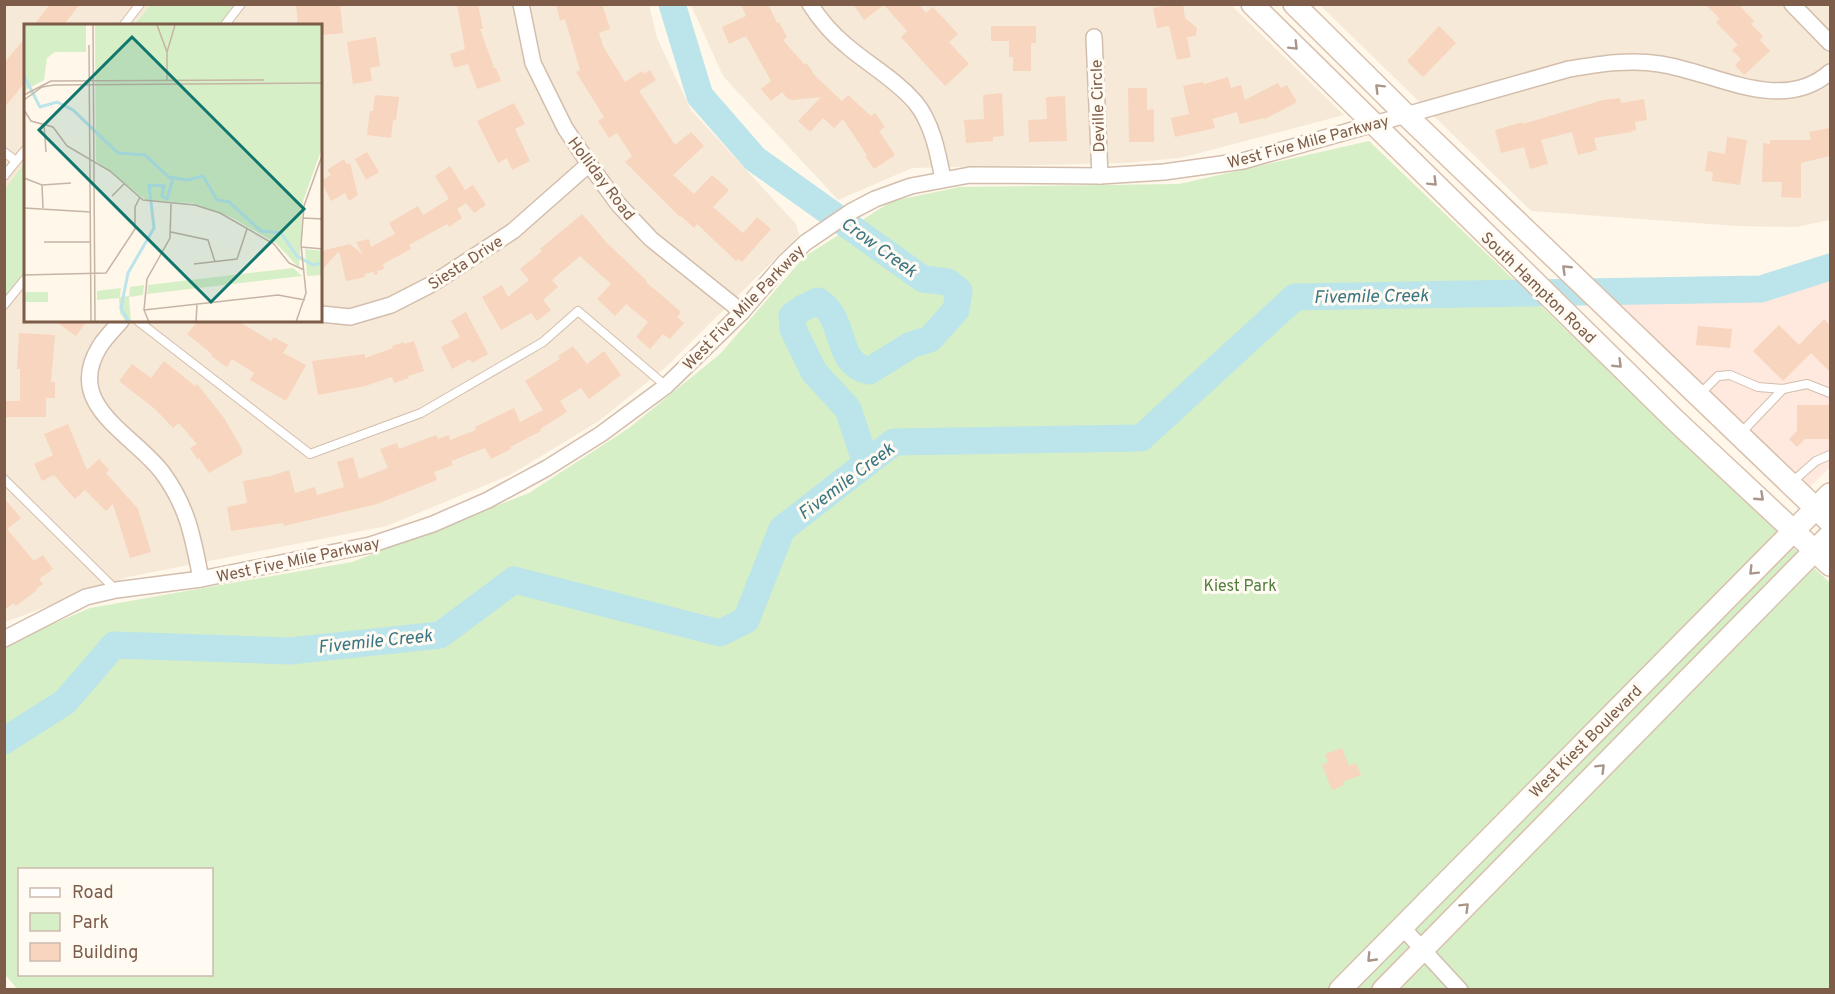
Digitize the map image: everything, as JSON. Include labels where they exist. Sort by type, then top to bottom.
[{"type":"main road","name":"South Hampton Road","points":[[1252,4],[1675,420],[1830,565]]},
{"type":"main road","name":"South Hampton Road","points":[[1294,4],[1406,115],[1790,484],[1826,508]]},
{"type":"main road","points":[[1675,420],[1698,396]]},
{"type":"main road","name":"West Kiest Boulevard","points":[[1340,990],[1795,530],[1826,508]]},
{"type":"main road","name":"West Kiest Boulevard","points":[[1383,990],[1830,534]]},
{"type":"street","name":"Holliday Road","points":[[521,4],[534,63],[565,128],[588,164],[618,204],[651,239],[742,312]]},
{"type":"street","points":[[810,4],[830,30],[847,46],[896,83],[916,103],[930,129],[943,179]]},
{"type":"street","points":[[1792,4],[1830,43]]},
{"type":"street","name":"Deville Circle","points":[[1094,37],[1100,176]]},
{"type":"street","name":"West Five Mile Parkway","points":[[4,639],[86,597],[116,590],[201,579],[370,545],[433,524],[488,500],[547,468],[602,434],[666,386],[742,312],[785,262],[805,243],[852,211],[875,199],[911,186],[970,175],[1100,176],[1164,172],[1243,161],[1569,69],[1602,63],[1633,61],[1684,68],[1756,90],[1784,92],[1807,86],[1830,72]]},
{"type":"street","name":"Siesta Drive","points":[[322,314],[350,317],[391,305],[432,284],[513,231],[588,164]]},
{"type":"street","points":[[120,322],[100,346],[91,368],[90,389],[95,404],[108,420],[143,451],[162,473],[178,499],[189,521],[201,579]]},
{"type":"street","points":[[1402,927],[1460,990]]},
{"type":"lane","points":[[125,24],[140,4]]},
{"type":"lane","points":[[226,24],[241,4]]},
{"type":"lane","points":[[4,176],[24,151]]},
{"type":"lane","points":[[4,152],[16,161]]},
{"type":"lane","points":[[4,305],[24,280]]},
{"type":"lane","points":[[139,322],[310,454],[420,413],[543,342],[578,311],[666,386]]},
{"type":"lane","points":[[1698,396],[1718,376],[1730,375],[1758,387],[1783,389],[1807,384],[1830,393]]},
{"type":"lane","points":[[1739,435],[1783,389]]},
{"type":"lane","points":[[1790,484],[1816,461],[1830,455]]},
{"type":"lane","points":[[4,479],[116,590]]},
{"type":"shaded area","points":[[5,5],[150,5],[134,24],[24,24],[24,163],[5,189]]},
{"type":"shaded area","points":[[237,5],[649,5],[657,38],[691,110],[796,224],[799,235],[666,367],[599,421],[510,475],[387,526],[128,577],[5,622],[5,297],[24,272],[24,322],[322,322],[322,24],[221,24]]},
{"type":"shaded area","points":[[691,5],[1231,5],[1344,115],[1180,158],[1125,163],[912,168],[838,200],[723,76]]},
{"type":"shaded area","points":[[1320,5],[1830,5],[1830,220],[1796,227],[1737,226],[1531,211]]},
{"type":"shaded area","points":[[1830,273],[1830,467],[1808,489],[1595,279],[1720,291]]},
{"type":"green space","points":[[150,5],[237,5],[221,24],[135,24]]},
{"type":"green space","name":"Kiest Park","points":[[1369,141],[1830,583],[1830,989],[17,989],[4,973],[4,645],[90,608],[352,562],[529,493],[629,428],[720,354],[804,257],[892,201],[960,187],[1179,184]]},
{"type":"green space","points":[[24,163],[24,272],[5,297],[5,189]]},
{"type":"building","points":[[50,4],[80,4],[65,24],[35,24]]},
{"type":"building","points":[[296,4],[340,4],[343,33],[322,35],[322,24],[298,24]]},
{"type":"building","points":[[457,4],[478,4],[483,29],[480,29],[501,81],[477,89],[468,64],[454,68],[450,54],[465,49]]},
{"type":"building","points":[[556,4],[602,4],[610,29],[599,33],[603,46],[625,82],[642,71],[644,74],[650,70],[656,80],[639,91],[675,145],[691,132],[704,146],[673,175],[694,194],[712,175],[729,190],[713,207],[743,233],[757,217],[771,229],[742,262],[738,259],[736,261],[697,224],[694,228],[680,217],[625,162],[632,156],[617,133],[609,138],[598,121],[604,117],[576,72],[580,70],[565,19],[560,21]]},
{"type":"building","points":[[741,4],[768,4],[787,37],[783,40],[804,64],[806,63],[812,73],[842,101],[848,95],[871,116],[875,113],[885,127],[879,131],[895,155],[874,169],[843,119],[834,128],[823,118],[810,132],[798,121],[821,97],[793,100],[788,99],[782,92],[771,101],[761,89],[771,81],[746,36],[729,44],[722,27],[746,16]]},
{"type":"building","points":[[853,4],[919,4],[926,13],[933,7],[958,34],[949,42],[969,64],[945,86],[901,37],[907,31],[884,5],[864,20]]},
{"type":"building","points":[[1183,4],[1185,18],[1197,28],[1196,36],[1187,37],[1191,57],[1177,60],[1169,26],[1157,28],[1153,8]]},
{"type":"building","points":[[1705,4],[1738,4],[1754,21],[1751,24],[1763,36],[1760,40],[1770,51],[1744,75],[1735,65],[1741,59],[1732,50],[1738,45],[1716,22],[1720,19]]},
{"type":"building","points":[[991,26],[1036,26],[1036,43],[1031,43],[1031,71],[1013,71],[1013,57],[1009,57],[1009,41],[991,41]]},
{"type":"building","points":[[1439,26],[1456,43],[1423,77],[1407,61]]},
{"type":"building","points":[[376,37],[380,66],[370,68],[372,81],[353,84],[347,42]]},
{"type":"building","points":[[24,39],[24,83],[4,108],[4,63]]},
{"type":"building","points":[[1228,77],[1231,88],[1241,85],[1245,100],[1278,83],[1281,88],[1287,85],[1297,102],[1265,119],[1240,124],[1237,112],[1212,119],[1215,128],[1175,137],[1171,118],[1189,114],[1183,86],[1203,82],[1204,84]]},
{"type":"building","points":[[1128,88],[1147,88],[1147,110],[1154,109],[1154,142],[1129,142]]},
{"type":"building","points":[[1002,93],[1004,136],[993,137],[993,141],[966,143],[964,120],[984,119],[983,95]]},
{"type":"building","points":[[375,95],[399,97],[391,138],[367,135]]},
{"type":"building","points":[[1065,96],[1067,141],[1029,142],[1028,120],[1047,119],[1046,97]]},
{"type":"building","points":[[1620,98],[1621,103],[1644,99],[1647,120],[1635,122],[1636,130],[1632,132],[1594,138],[1597,150],[1578,155],[1572,132],[1541,140],[1548,164],[1530,169],[1524,147],[1501,153],[1495,130],[1603,100]]},
{"type":"building","points":[[514,103],[525,124],[515,129],[530,161],[512,170],[507,158],[498,163],[477,121]]},
{"type":"building","points":[[1830,128],[1830,156],[1801,163],[1801,198],[1781,197],[1782,182],[1762,182],[1763,143],[1770,144],[1770,140],[1811,140],[1809,132]]},
{"type":"building","points":[[1727,137],[1747,140],[1740,185],[1712,181],[1713,172],[1705,171],[1708,151],[1725,154]]},
{"type":"building","points":[[367,152],[379,172],[366,180],[355,159]]},
{"type":"building","points":[[344,159],[347,164],[350,163],[358,195],[349,201],[345,193],[331,201],[322,183],[322,180],[331,175],[327,170]]},
{"type":"building","points":[[450,166],[465,190],[473,185],[486,205],[474,213],[466,203],[457,209],[462,218],[449,227],[447,224],[409,245],[411,249],[383,264],[384,269],[377,271],[378,274],[375,275],[373,272],[364,274],[365,277],[346,281],[339,251],[322,270],[322,251],[350,244],[363,255],[356,242],[369,239],[371,247],[395,234],[389,223],[418,206],[423,215],[449,199],[435,176]]},
{"type":"building","points":[[582,214],[646,282],[681,312],[677,317],[684,323],[670,339],[663,334],[650,349],[636,337],[648,322],[626,304],[615,316],[597,299],[611,284],[580,256],[552,280],[558,287],[543,300],[551,310],[537,321],[531,313],[501,330],[482,297],[502,285],[508,297],[529,280],[520,269]]},
{"type":"building","points":[[466,312],[488,354],[472,363],[470,359],[452,369],[441,347],[460,337],[451,321]]},
{"type":"building","points":[[1824,319],[1830,325],[1830,372],[1811,353],[1783,381],[1753,351],[1779,325],[1799,345]]},
{"type":"building","points":[[56,322],[86,322],[76,336]]},
{"type":"building","points":[[197,322],[240,322],[271,341],[274,337],[288,345],[283,353],[306,365],[286,401],[250,380],[254,373],[232,359],[227,367],[187,334]]},
{"type":"building","points":[[1698,326],[1732,329],[1730,348],[1696,345]]},
{"type":"building","points":[[19,333],[55,335],[51,382],[55,382],[55,398],[46,398],[46,417],[4,417],[4,401],[20,401],[20,369],[17,369]]},
{"type":"building","points":[[414,341],[424,371],[394,383],[392,377],[365,386],[318,395],[312,361],[365,354],[365,358],[393,348],[392,346]]},
{"type":"building","points":[[573,346],[587,364],[604,351],[621,375],[589,399],[581,388],[560,401],[567,412],[540,429],[541,431],[510,447],[511,449],[491,459],[485,448],[451,461],[453,465],[434,472],[437,480],[377,504],[284,526],[283,523],[231,531],[227,507],[247,503],[243,481],[289,470],[295,493],[315,487],[317,495],[344,487],[337,462],[353,457],[359,479],[388,468],[380,449],[397,443],[399,449],[436,435],[438,439],[449,435],[450,440],[476,430],[475,427],[514,408],[520,422],[543,410],[525,381],[560,359],[558,356]]},
{"type":"building","points":[[164,361],[195,386],[197,384],[224,418],[242,449],[242,454],[209,473],[190,448],[197,444],[179,423],[173,428],[155,409],[119,381],[132,364],[151,378]]},
{"type":"building","points":[[1797,405],[1830,405],[1830,439],[1805,439],[1797,447],[1789,439],[1797,431]]},
{"type":"building","points":[[68,424],[87,470],[99,459],[109,470],[106,473],[138,509],[151,552],[130,558],[113,504],[106,511],[85,490],[75,499],[54,475],[42,481],[34,464],[53,455],[44,434]]},
{"type":"building","points":[[4,498],[21,518],[7,529],[34,561],[43,555],[53,569],[39,579],[43,584],[37,590],[16,606],[14,603],[4,610]]},
{"type":"building","points":[[1342,748],[1349,766],[1356,763],[1361,775],[1343,782],[1344,785],[1332,790],[1322,765],[1328,762],[1325,754]]},
{"type":"waterway","name":"Crow Creek","points":[[672,4],[700,96],[755,159],[923,279],[948,282],[959,291],[956,310],[930,339],[911,345],[869,371],[850,359],[834,318],[818,301],[792,316],[793,329],[814,372],[848,409],[866,463]]},
{"type":"waterway","name":"Fivemile Creek","points":[[4,741],[65,702],[114,645],[290,651],[440,635],[514,580],[720,633],[746,620],[782,529],[894,442],[1141,438],[1295,297],[1761,289],[1830,267]]}]
